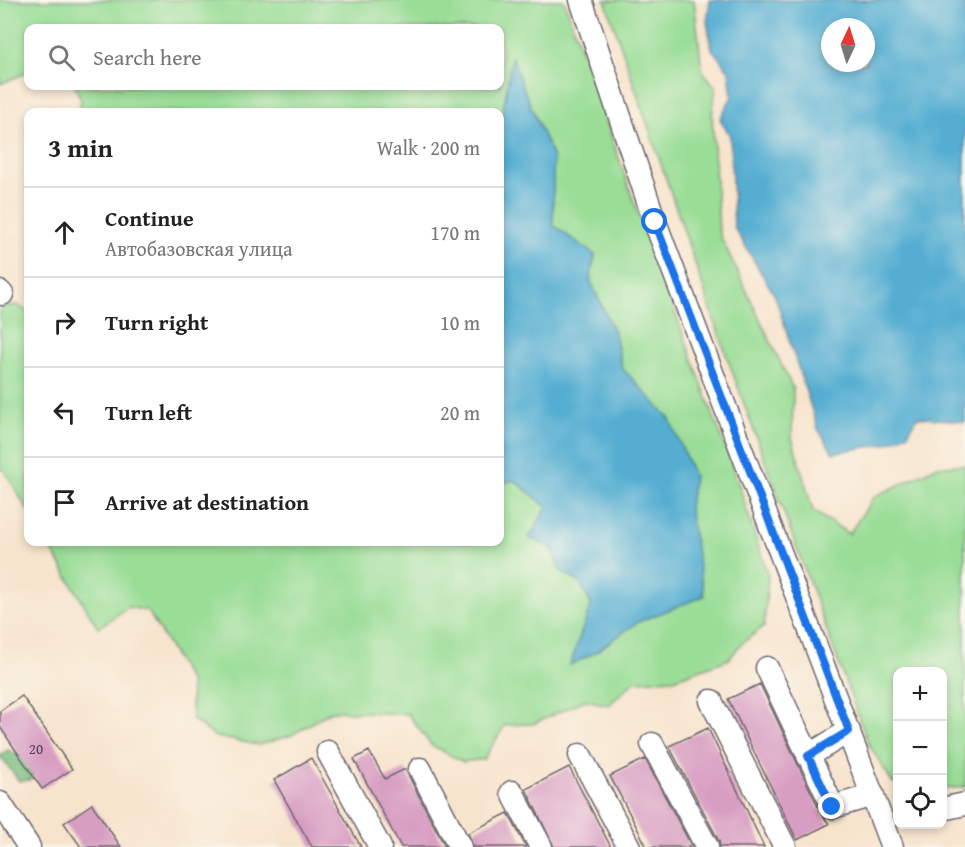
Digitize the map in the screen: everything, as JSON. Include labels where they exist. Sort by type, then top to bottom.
[{"type":"street","points":[[581,0],[655,222],[873,795],[890,820],[892,847]]},
{"type":"street","points":[[766,668],[832,807],[873,795]]},
{"type":"street","points":[[711,701],[785,847]]},
{"type":"street","points":[[808,756],[849,731]]},
{"type":"street","points":[[652,744],[707,847]]},
{"type":"street","points":[[328,752],[380,847]]},
{"type":"street","points":[[580,755],[629,847]]},
{"type":"street","points":[[420,769],[460,847]]},
{"type":"street","points":[[512,792],[541,847]]},
{"type":"street","points":[[0,803],[30,847]]},
{"type":"street","points":[[947,808],[965,804]]},
{"type":"green space","points":[[0,0],[564,0],[633,199],[737,479],[768,576],[764,626],[740,645],[729,659],[674,679],[634,681],[609,705],[585,700],[533,724],[505,725],[484,759],[463,762],[431,745],[408,714],[331,711],[292,735],[259,745],[216,737],[192,719],[190,682],[148,611],[129,607],[98,628],[49,546],[504,546],[504,483],[514,480],[547,507],[552,548],[559,569],[581,584],[591,605],[571,664],[594,653],[638,622],[703,596],[689,507],[694,476],[669,418],[622,368],[615,334],[590,280],[595,255],[553,225],[553,158],[512,58],[504,108],[80,108],[81,100],[77,90],[504,90],[504,24],[24,24],[24,74],[0,84]]},
{"type":"green space","points":[[605,0],[694,0],[702,70],[716,88],[712,115],[719,233],[793,389],[792,438],[813,511],[849,534],[874,497],[938,466],[965,465],[965,787],[947,789],[947,667],[893,667],[893,782],[868,743],[727,357]]},
{"type":"green space","points":[[17,305],[24,309],[24,504],[4,470],[0,470],[0,307]]},
{"type":"green space","points":[[8,750],[23,758],[34,772],[30,780],[19,781],[0,756]]},
{"type":"water","points":[[710,0],[965,0],[965,422],[917,417],[908,434],[885,444],[833,453],[818,429],[775,296],[734,227],[730,136],[720,119],[732,96],[729,71],[712,49],[707,22]]},
{"type":"water","points":[[512,56],[553,158],[553,225],[595,255],[590,280],[615,334],[622,368],[669,418],[694,476],[689,507],[704,596],[638,622],[594,653],[570,665],[591,604],[581,584],[559,569],[552,548],[529,538],[547,507],[514,480],[504,483],[503,108]]},
{"type":"building","points":[[760,684],[821,813],[829,824],[797,840],[728,699]]},
{"type":"building","points":[[22,696],[72,769],[42,789],[0,727],[0,711]]},
{"type":"building","points":[[708,728],[764,847],[720,847],[719,841],[669,746]]},
{"type":"building","points":[[369,751],[385,779],[405,769],[445,847],[401,847],[354,759]]},
{"type":"building","points":[[311,758],[361,847],[312,847],[274,780]]},
{"type":"building","points":[[645,759],[692,847],[647,847],[610,776]]},
{"type":"building","points":[[569,767],[611,847],[554,847],[526,789]]},
{"type":"building","points":[[92,804],[121,847],[81,847],[64,823]]},
{"type":"building","points":[[508,813],[526,847],[473,847],[468,833]]},
{"type":"route","points":[[655,222],[849,731],[808,756],[832,807]]}]
